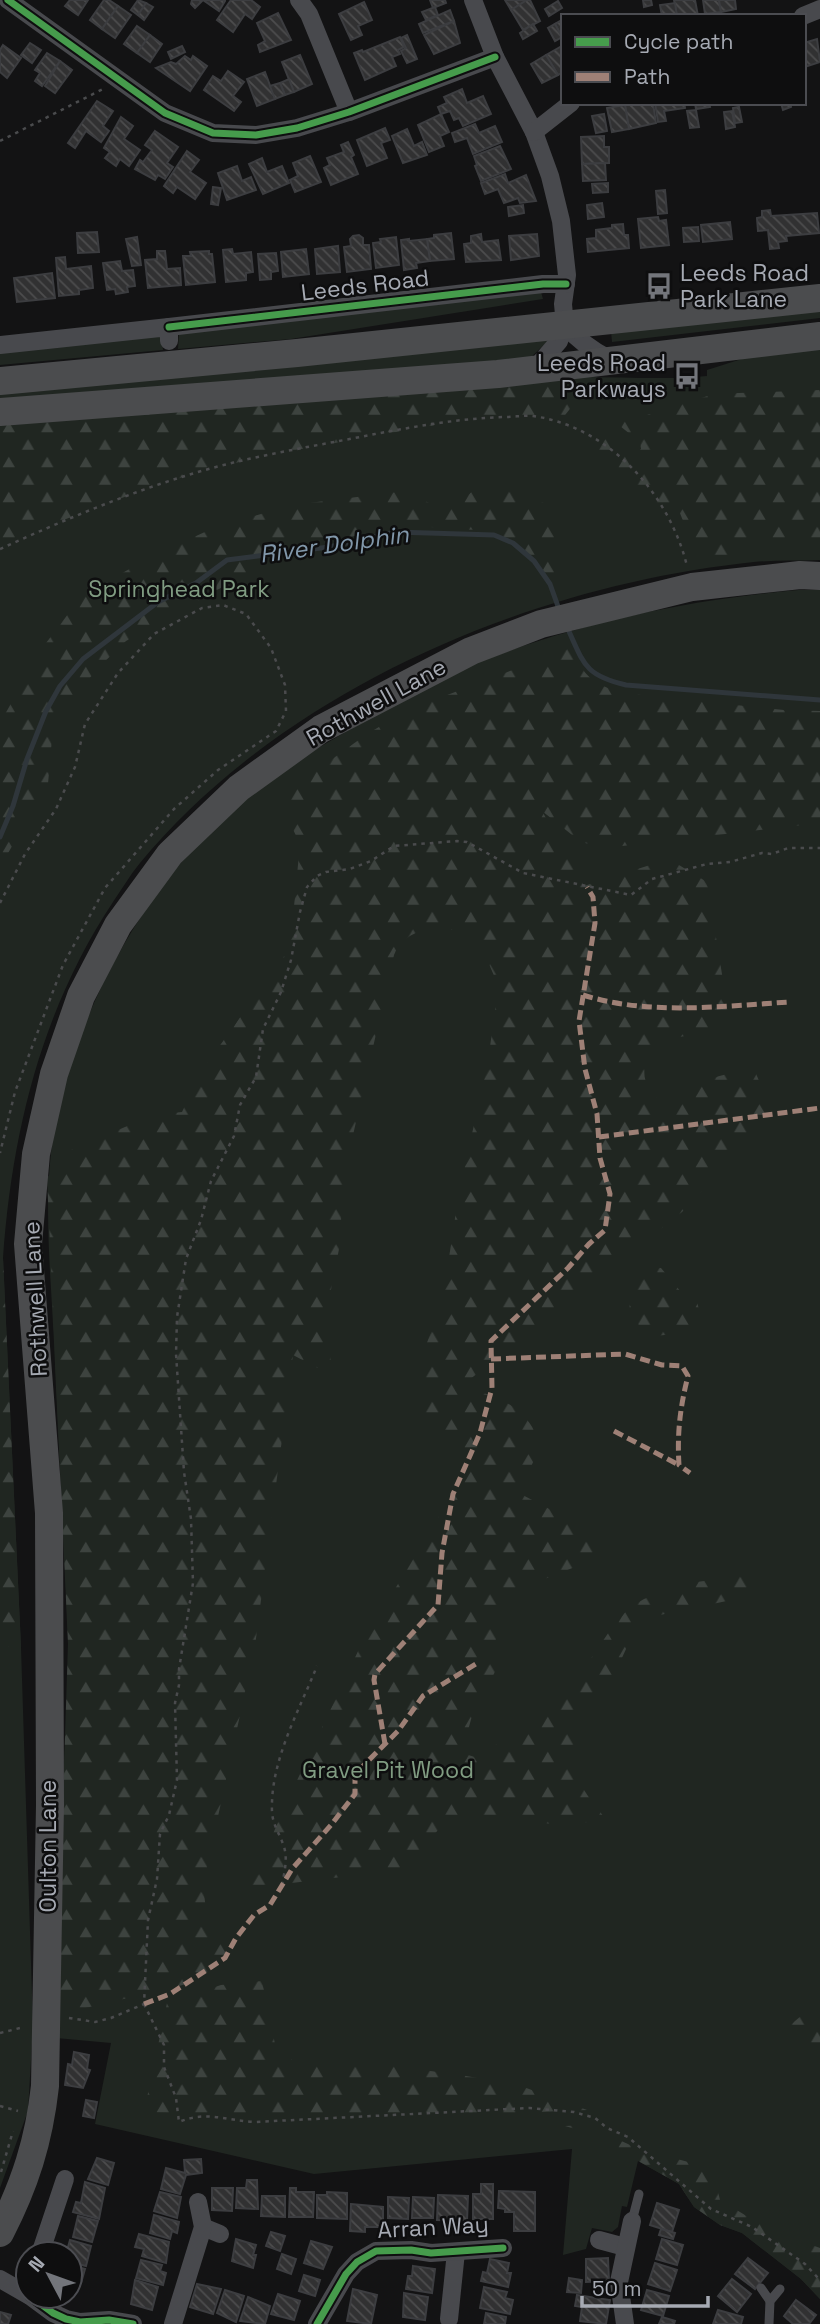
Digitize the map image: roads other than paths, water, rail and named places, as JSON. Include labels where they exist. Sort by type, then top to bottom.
[{"type":"main road","points":[[0,381],[820,298]]},
{"type":"main road","points":[[0,412],[534,370],[820,336]]},
{"type":"main road","name":"Rothwell Lane","points":[[44,1451],[28,1244],[36,1154],[54,1073],[81,996],[118,925],[170,854],[239,788],[321,729],[471,650],[541,624],[692,587],[800,575],[820,576]]},
{"type":"main road","name":"Oulton Lane","points":[[0,2233],[29,2168],[41,2126],[45,2087],[38,2024],[50,1805],[49,1513],[44,1451]]},
{"type":"street","points":[[8,0],[165,113],[213,133],[256,135],[297,128],[349,112],[495,57]]},
{"type":"street","points":[[299,0],[309,14],[349,112]]},
{"type":"street","points":[[473,0],[495,57],[534,132],[550,176],[561,221],[566,284],[563,304],[565,325],[554,347],[534,370]]},
{"type":"street","points":[[534,132],[568,105]]},
{"type":"street","name":"Leeds Road","points":[[0,345],[169,334],[543,284],[566,284]]},
{"type":"street","points":[[565,325],[593,351],[614,361]]},
{"type":"street","points":[[45,2240],[65,2179]]},
{"type":"street","points":[[173,2324],[211,2230],[198,2202]]},
{"type":"street","points":[[625,2324],[620,2282],[632,2221]]},
{"type":"street","points":[[599,2240],[625,2247]]},
{"type":"street","name":"Arran Way","points":[[317,2324],[346,2274],[357,2262],[376,2251],[456,2252],[503,2248]]},
{"type":"street","points":[[446,2322],[456,2252]]},
{"type":"street","points":[[50,2318],[80,2322],[109,2320],[133,2324]]},
{"type":"lane","points":[[632,2221],[639,2194]]},
{"type":"lane","points":[[761,2288],[771,2301]]},
{"type":"lane","points":[[769,2324],[771,2301],[780,2289]]},
{"type":"waterway","name":"River Dolphin","points":[[0,837],[46,711],[60,686],[83,659],[158,602],[196,583],[227,560],[329,547],[395,532],[494,535],[513,543],[534,561],[550,584],[560,612]]},
{"type":"waterway","name":"River Dolphin","points":[[567,627],[587,666],[601,677],[612,681],[626,685],[820,700]]},
{"type":"place","name":"Leeds Road Park Lane","points":[[659,286]]},
{"type":"place","name":"Leeds Road Parkways","points":[[687,376]]},
{"type":"park label","name":"Springhead Park","points":[[179,589]]},
{"type":"park label","name":"Gravel Pit Wood","points":[[388,1770]]}]
